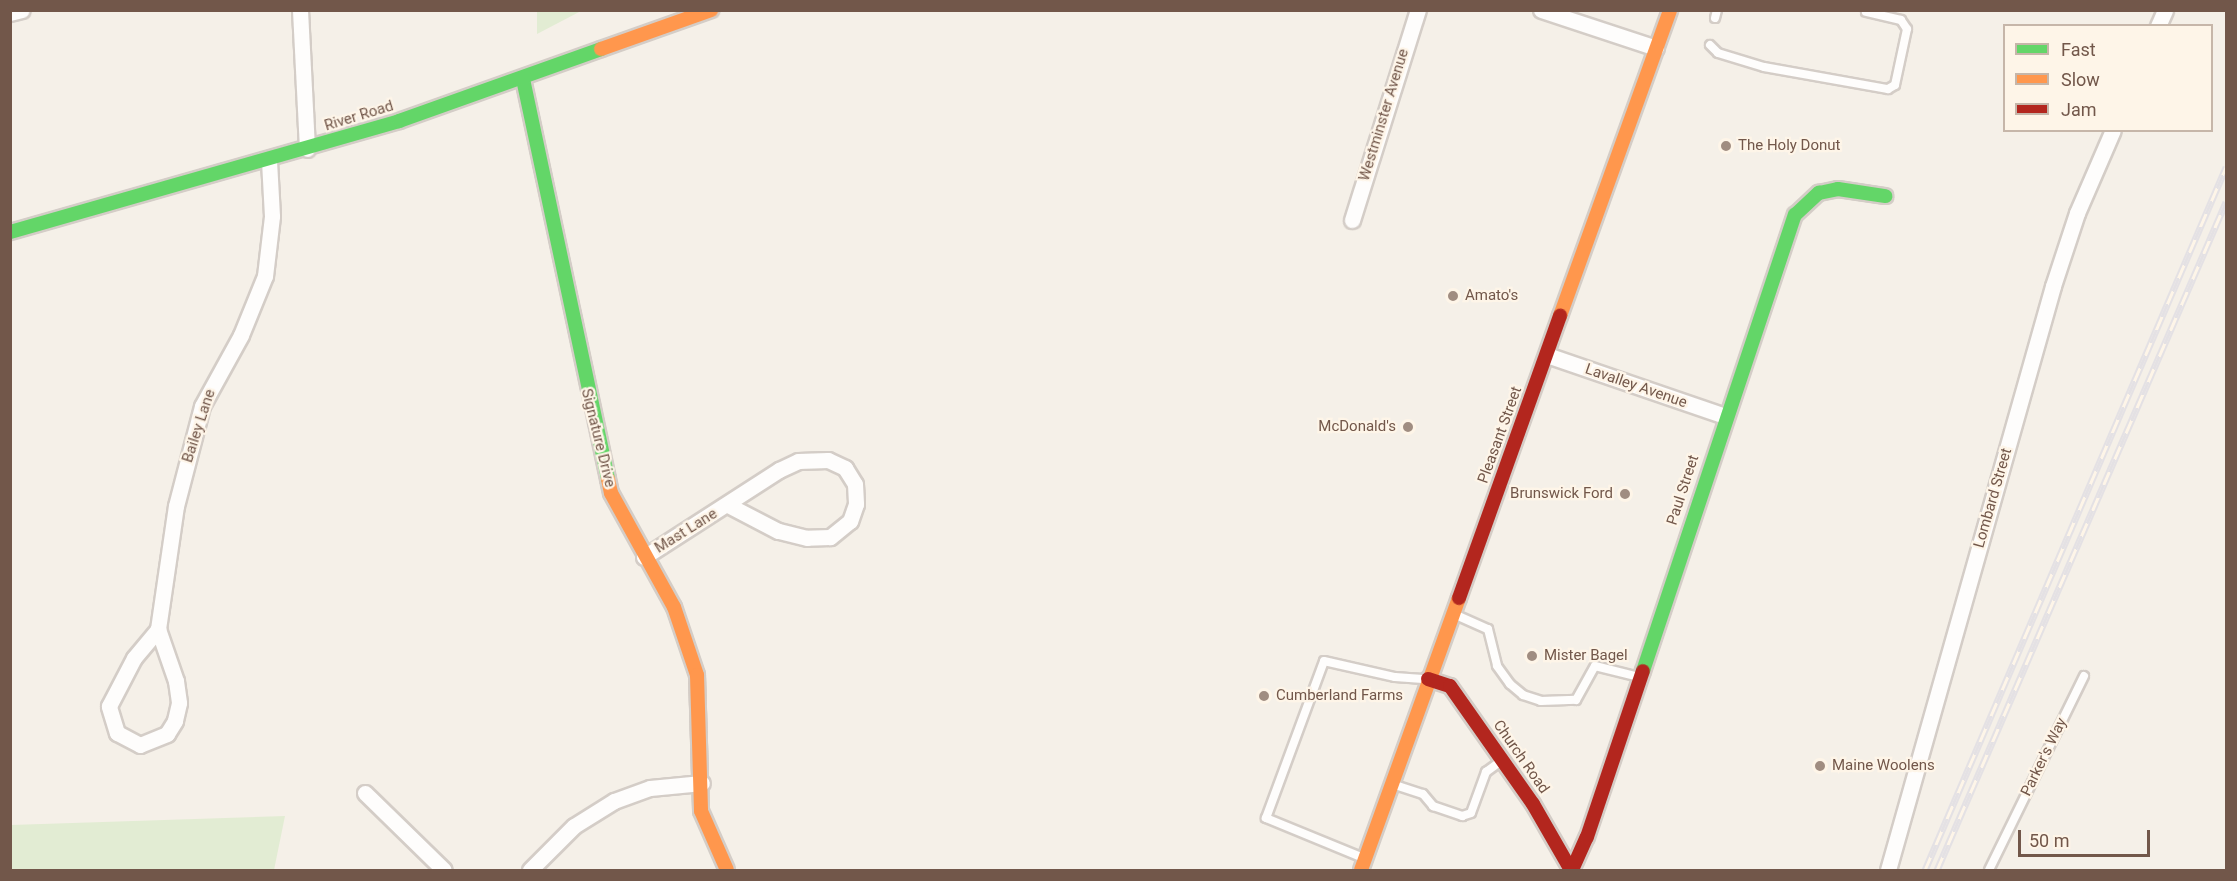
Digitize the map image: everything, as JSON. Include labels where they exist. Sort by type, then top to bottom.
[{"type":"main road","name":"River Road","points":[[10,232],[307,149],[523,80],[711,10]]},
{"type":"main road","name":"Pleasant Street","points":[[1363,864],[1670,10]]},
{"type":"main road","name":"Signature Drive","points":[[523,80],[583,376],[611,493],[644,557],[674,607],[697,675],[702,783],[701,811],[727,870]]},
{"type":"main road","name":"Paul Street","points":[[1571,870],[1587,837],[1725,416],[1795,215],[1819,193],[1838,189],[1885,196]]},
{"type":"main road","name":"Church Road","points":[[1428,679],[1450,686],[1503,759],[1571,870]]},
{"type":"street","points":[[10,13],[22,10]]},
{"type":"street","points":[[300,10],[307,149]]},
{"type":"street","name":"Westminster Avenue","points":[[1352,220],[1418,10]]},
{"type":"street","points":[[1541,10],[1656,48]]},
{"type":"street","points":[[2159,24],[2165,10]]},
{"type":"street","name":"Lombard Street","points":[[1888,870],[2056,277],[2077,213],[2112,132]]},
{"type":"street","name":"Bailey Lane","points":[[158,629],[134,658],[109,706],[117,733],[140,744],[167,734],[175,722],[178,703],[176,681],[158,629],[176,506],[202,406],[241,335],[265,276],[272,216],[269,161]]},
{"type":"street","name":"Lavalley Avenue","points":[[1547,355],[1725,416]]},
{"type":"street","name":"Mast Lane","points":[[644,557],[779,470],[813,458],[845,468],[855,484],[856,504],[850,521],[830,537],[807,538],[778,531],[728,505]]},
{"type":"street","points":[[530,870],[574,826],[614,801],[650,788],[702,783]]},
{"type":"street","points":[[364,794],[444,870]]},
{"type":"lane","points":[[1710,45],[1718,53],[1764,67],[1888,89],[1895,85],[1899,71],[1906,24],[1866,12]]},
{"type":"lane","points":[[1452,613],[1488,629],[1497,666],[1523,695],[1541,701],[1576,700],[1595,666],[1639,677]]},
{"type":"lane","points":[[1363,864],[1266,818],[1324,661],[1395,677],[1428,679]]},
{"type":"lane","name":"Parker's Way","points":[[1989,870],[2084,676]]},
{"type":"lane","points":[[1391,784],[1424,794],[1433,806],[1462,816],[1471,813],[1485,772],[1503,759]]},
{"type":"green space","points":[[537,10],[581,10],[581,11],[537,34]]},
{"type":"green space","points":[[285,816],[274,870],[11,870],[11,825]]},
{"type":"railway","points":[[1925,870],[2226,167]]},
{"type":"railway","points":[[1937,870],[2226,202]]},
{"type":"traffic: fast","points":[[10,232],[399,121],[601,49]]},
{"type":"traffic: fast","points":[[523,79],[608,479]]},
{"type":"traffic: fast","points":[[1643,671],[1795,215],[1819,193],[1838,189],[1885,196]]},
{"type":"traffic: slow","points":[[601,49],[711,10]]},
{"type":"traffic: slow","points":[[1560,316],[1670,10]]},
{"type":"traffic: slow","points":[[608,479],[611,493],[674,607],[697,675],[701,811],[727,870]]},
{"type":"traffic: slow","points":[[1361,870],[1459,598]]},
{"type":"traffic: jam","points":[[1459,598],[1560,316]]},
{"type":"traffic: jam","points":[[1572,870],[1587,837],[1643,671]]},
{"type":"traffic: jam","points":[[1428,679],[1450,686],[1533,804],[1571,870]]},
{"type":"place","name":"The Holy Donut","points":[[1726,146]]},
{"type":"place","name":"Amato's","points":[[1453,296]]},
{"type":"place","name":"McDonald's","points":[[1408,427]]},
{"type":"place","name":"Brunswick Ford","points":[[1625,494]]},
{"type":"place","name":"Mister Bagel","points":[[1532,656]]},
{"type":"place","name":"Cumberland Farms","points":[[1264,696]]},
{"type":"place","name":"Maine Woolens","points":[[1820,766]]}]
